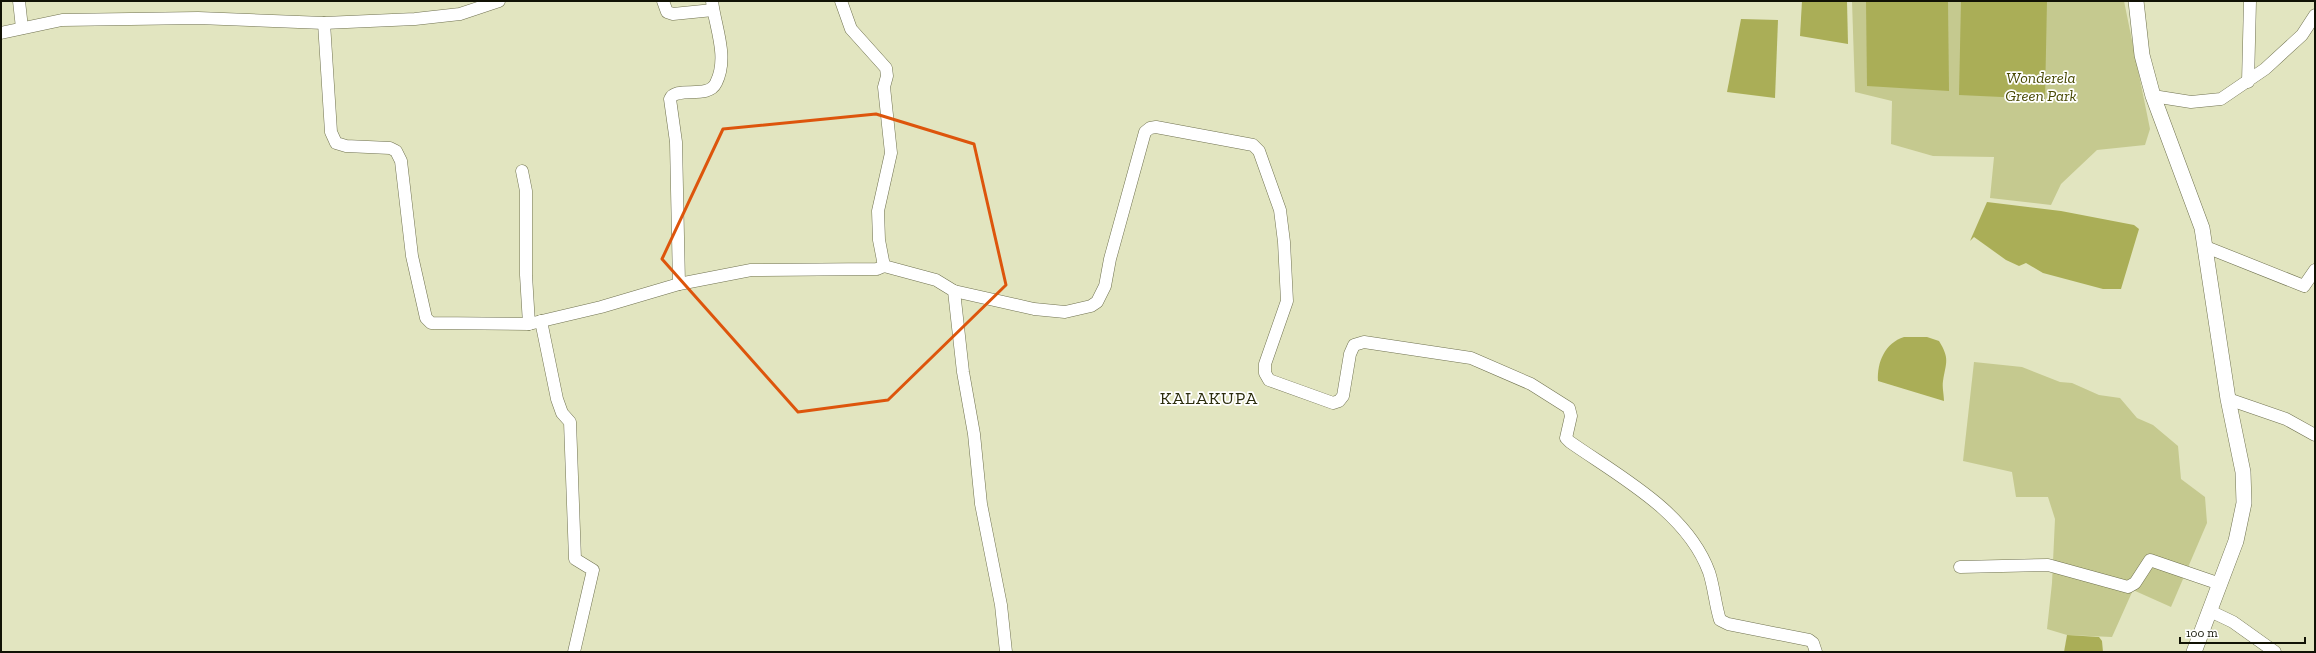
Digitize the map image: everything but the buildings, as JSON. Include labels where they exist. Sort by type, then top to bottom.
[{"type":"main road","points":[[2136,1],[2142,55],[2153,96],[2183,173],[2202,228],[2206,246],[2228,398],[2243,472],[2244,503],[2236,541],[2194,652]]},
{"type":"street","points":[[19,1],[22,28]]},
{"type":"street","points":[[1,33],[62,20],[198,18],[324,23],[460,14],[499,1]]},
{"type":"street","points":[[663,1],[667,12],[673,14],[712,6],[721,45],[720,73],[715,85],[705,91],[676,93],[670,99],[677,149],[679,284]]},
{"type":"street","points":[[841,1],[851,29],[886,68],[887,76],[884,87],[891,153],[878,211],[879,240],[884,266]]},
{"type":"street","points":[[2248,82],[2250,1]]},
{"type":"street","points":[[2153,96],[2191,102],[2221,99],[2248,82],[2302,35],[2315,15]]},
{"type":"street","points":[[324,23],[331,132],[336,143],[346,146],[390,148],[396,151],[401,161],[412,256],[426,318],[431,323],[529,324],[601,307],[679,284],[751,270],[877,269],[884,266],[936,280],[954,291],[1034,309],[1065,312],[1091,306],[1097,302],[1105,286],[1110,260],[1145,132],[1150,128],[1156,127],[1253,145],[1259,151],[1280,210],[1284,242],[1287,301],[1266,364],[1266,373],[1269,380],[1333,403],[1339,401],[1343,396],[1350,354],[1354,345],[1364,342],[1472,358],[1531,384],[1569,408],[1571,416],[1566,438],[1570,442],[1667,511],[1692,539],[1709,572],[1720,620],[1728,624],[1809,640],[1813,643],[1816,652]]},
{"type":"street","points":[[522,171],[526,191],[526,275],[529,324]]},
{"type":"street","points":[[2206,246],[2304,286],[2315,270]]},
{"type":"street","points":[[954,291],[962,372],[974,434],[981,504],[1001,605],[1006,652]]},
{"type":"street","points":[[541,321],[557,398],[562,413],[570,422],[576,559],[593,570],[574,652]]},
{"type":"street","points":[[2228,398],[2286,418],[2315,435]]},
{"type":"street","points":[[1960,567],[2048,565],[2128,587],[2135,583],[2150,560],[2220,584]]},
{"type":"street","points":[[2210,611],[2233,622],[2275,652]]},
{"type":"highlighted area","points":[[876,114],[974,144],[1006,285],[888,400],[798,412],[662,259],[723,129]]},
{"type":"green space","name":"Wonderela Green Park","points":[[1852,1],[2124,1],[2150,129],[2145,145],[2097,150],[2061,184],[2051,205],[1990,198],[1994,157],[1933,156],[1891,144],[1892,101],[1855,92]]},
{"type":"green space","points":[[1974,362],[2022,367],[2060,382],[2072,383],[2099,395],[2120,398],[2137,418],[2153,425],[2178,446],[2181,479],[2205,497],[2207,523],[2171,607],[2133,590],[2112,637],[2067,635],[2047,629],[2052,583],[2055,519],[2048,497],[2016,497],[2012,472],[1963,461]]},
{"type":"shaded area","points":[[1802,1],[1847,1],[1848,44],[1800,36]]},
{"type":"shaded area","points":[[1866,1],[1948,1],[1949,91],[1867,86]]},
{"type":"shaded area","points":[[1961,1],[2047,1],[2045,99],[1959,95]]},
{"type":"shaded area","points":[[1741,19],[1778,20],[1775,98],[1727,92]]},
{"type":"shaded area","points":[[1987,202],[2061,211],[2134,225],[2139,229],[2121,289],[2103,289],[2043,273],[2026,263],[2019,266],[2006,260],[1974,237],[1970,241]]},
{"type":"shaded area","points":[[1904,337],[1927,337],[1939,341],[1946,357],[1943,383],[1944,401],[1878,381],[1879,367],[1884,354],[1892,344]]},
{"type":"shaded area","points":[[2067,635],[2099,637],[2102,641],[2103,652],[2064,652]]},
{"type":"district","name":"KALAKUPA","points":[[1209,398]]}]
